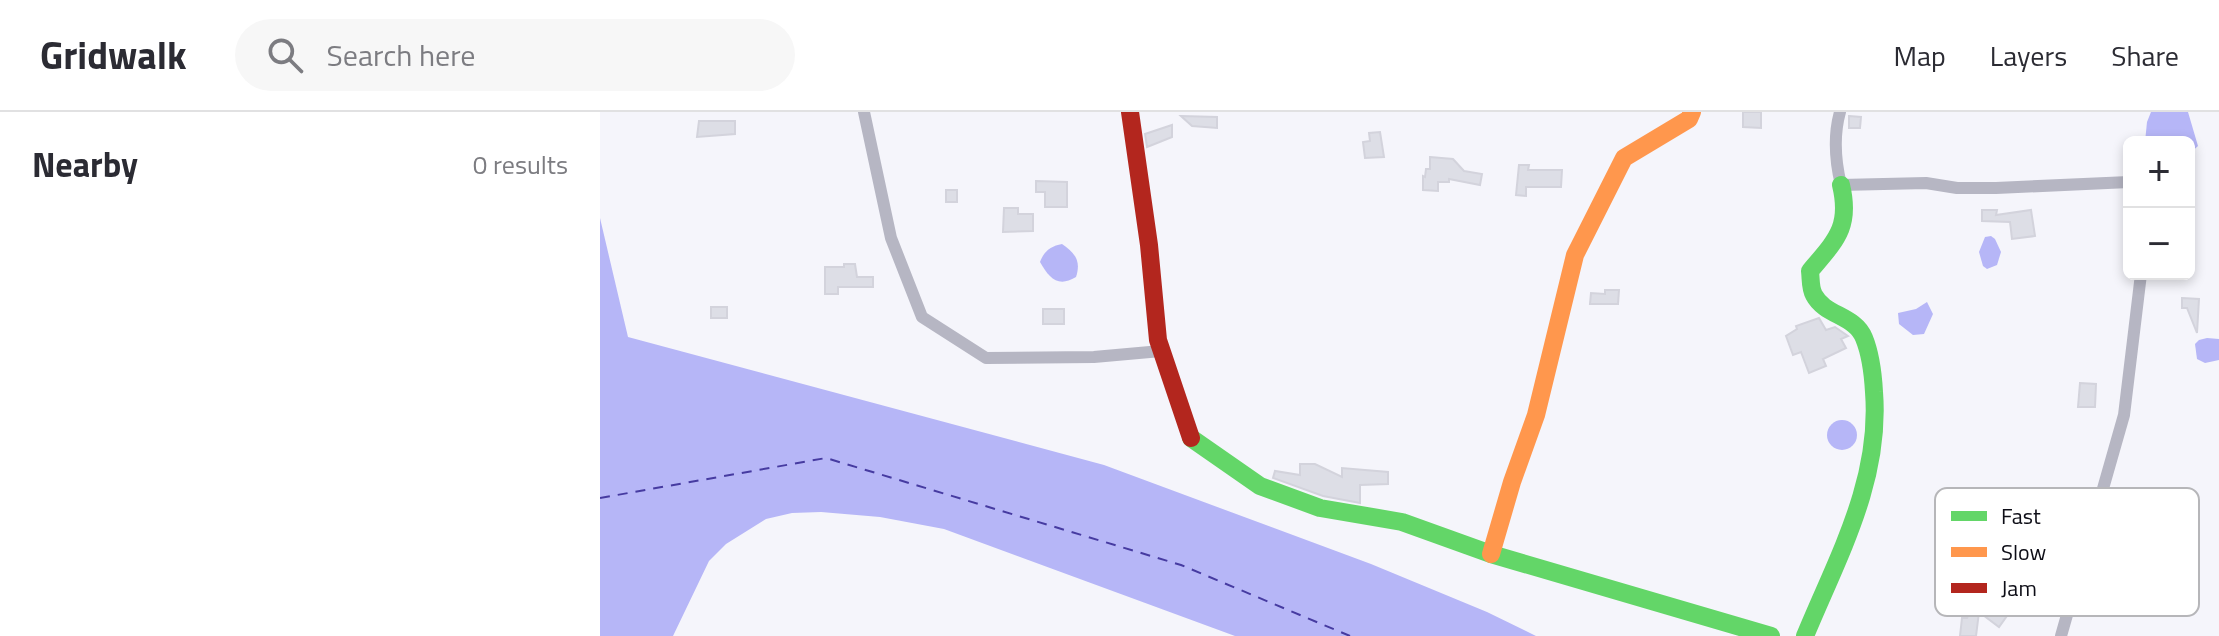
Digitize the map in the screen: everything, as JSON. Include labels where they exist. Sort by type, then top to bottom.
[{"type":"street","points":[[864,112],[891,238],[922,317],[986,358],[1094,357],[1161,351]]},
{"type":"street","points":[[1130,112],[1149,245],[1158,340],[1191,439],[1247,479],[1320,508],[1402,522],[1491,554],[1771,636]]},
{"type":"street","points":[[1491,554],[1536,415],[1575,255],[1624,158],[1689,119],[1692,112]]},
{"type":"street","points":[[1805,636],[1861,506],[1875,414],[1876,398],[1863,335],[1850,319],[1828,309],[1814,295],[1810,271],[1839,239],[1848,214],[1836,162],[1835,130],[1840,112]]},
{"type":"street","points":[[1841,185],[1926,183],[1970,188],[2123,182]]},
{"type":"street","points":[[2103,488],[2124,415],[2140,280]]},
{"type":"street","points":[[2061,636],[2067,616]]},
{"type":"water","points":[[2151,112],[2188,112],[2198,146],[2195,149],[2195,136],[2146,136]]},
{"type":"water","points":[[600,218],[628,337],[1104,465],[1371,564],[1536,636],[1235,636],[944,529],[880,517],[821,512],[792,513],[766,519],[726,544],[709,561],[673,636],[600,636]]},
{"type":"water","points":[[1991,236],[2001,252],[1997,265],[1987,269],[1979,252],[1985,237]]},
{"type":"water","points":[[1062,244],[1074,255],[1078,266],[1076,277],[1064,282],[1051,277],[1040,262],[1048,250]]},
{"type":"water","points":[[1927,302],[1933,314],[1924,334],[1913,335],[1899,324],[1898,313],[1916,309]]},
{"type":"water","points":[[2207,338],[2219,339],[2219,360],[2205,363],[2197,359],[2195,344]]},
{"type":"water","points":[[1842,420],[1848,421],[1856,429],[1856,441],[1848,449],[1842,450],[1836,449],[1828,441],[1827,435],[1828,429],[1836,421]]},
{"type":"building","points":[[1743,112],[1761,112],[1761,128],[1743,127]]},
{"type":"building","points":[[1181,116],[1217,117],[1217,128],[1192,126]]},
{"type":"building","points":[[1849,116],[1861,117],[1860,128],[1849,128]]},
{"type":"building","points":[[699,121],[735,121],[735,134],[697,137]]},
{"type":"building","points":[[1172,125],[1172,137],[1147,147],[1145,134]]},
{"type":"building","points":[[1380,132],[1384,157],[1365,158],[1363,142],[1370,141],[1369,133]]},
{"type":"building","points":[[1430,157],[1453,159],[1464,171],[1482,174],[1480,185],[1449,179],[1449,182],[1438,182],[1438,191],[1423,190],[1423,176],[1426,169],[1430,169]]},
{"type":"building","points":[[1519,165],[1529,165],[1528,170],[1562,170],[1561,187],[1526,187],[1526,196],[1516,195]]},
{"type":"building","points":[[1036,181],[1067,182],[1067,207],[1045,207],[1045,192],[1036,192]]},
{"type":"building","points":[[946,190],[957,190],[957,202],[946,202]]},
{"type":"building","points":[[1004,208],[1018,208],[1018,214],[1033,214],[1033,231],[1003,232]]},
{"type":"building","points":[[1982,210],[1997,210],[1996,215],[2031,210],[2035,236],[2012,239],[2010,222],[1982,221]]},
{"type":"building","points":[[844,264],[855,264],[857,277],[873,277],[873,287],[838,287],[838,294],[825,294],[825,267],[844,267]]},
{"type":"building","points":[[1605,290],[1619,290],[1618,304],[1590,304],[1591,293],[1605,294]]},
{"type":"building","points":[[2182,298],[2199,299],[2197,333],[2187,308],[2182,308]]},
{"type":"building","points":[[711,307],[727,307],[727,318],[711,318]]},
{"type":"building","points":[[1043,309],[1064,309],[1064,324],[1043,324]]},
{"type":"building","points":[[1819,318],[1826,330],[1835,327],[1848,336],[1841,339],[1846,348],[1823,359],[1826,366],[1809,373],[1801,352],[1793,355],[1786,336],[1797,329],[1796,326]]},
{"type":"building","points":[[2080,383],[2096,384],[2095,407],[2078,407]]},
{"type":"building","points":[[1300,464],[1315,464],[1342,477],[1342,468],[1388,472],[1388,484],[1360,485],[1360,503],[1323,496],[1273,478],[1275,471],[1300,475]]},
{"type":"building","points":[[1978,616],[1976,636],[1960,636],[1962,618]]},
{"type":"building","points":[[1984,616],[2007,616],[1999,627]]},
{"type":"ferry route","points":[[600,498],[826,458],[1181,565],[1350,636]]},
{"type":"traffic: fast","points":[[1805,636],[1843,547],[1864,487],[1874,425],[1872,371],[1864,338],[1854,325],[1819,302],[1811,286],[1810,271],[1834,241],[1842,222],[1844,199],[1841,185]]},
{"type":"traffic: fast","points":[[1191,438],[1260,486],[1320,508],[1402,522],[1491,554],[1771,636]]},
{"type":"traffic: slow","points":[[1491,554],[1536,415],[1575,255],[1624,158],[1689,119],[1692,112]]},
{"type":"traffic: jam","points":[[1130,112],[1149,245],[1158,340],[1191,438]]}]
